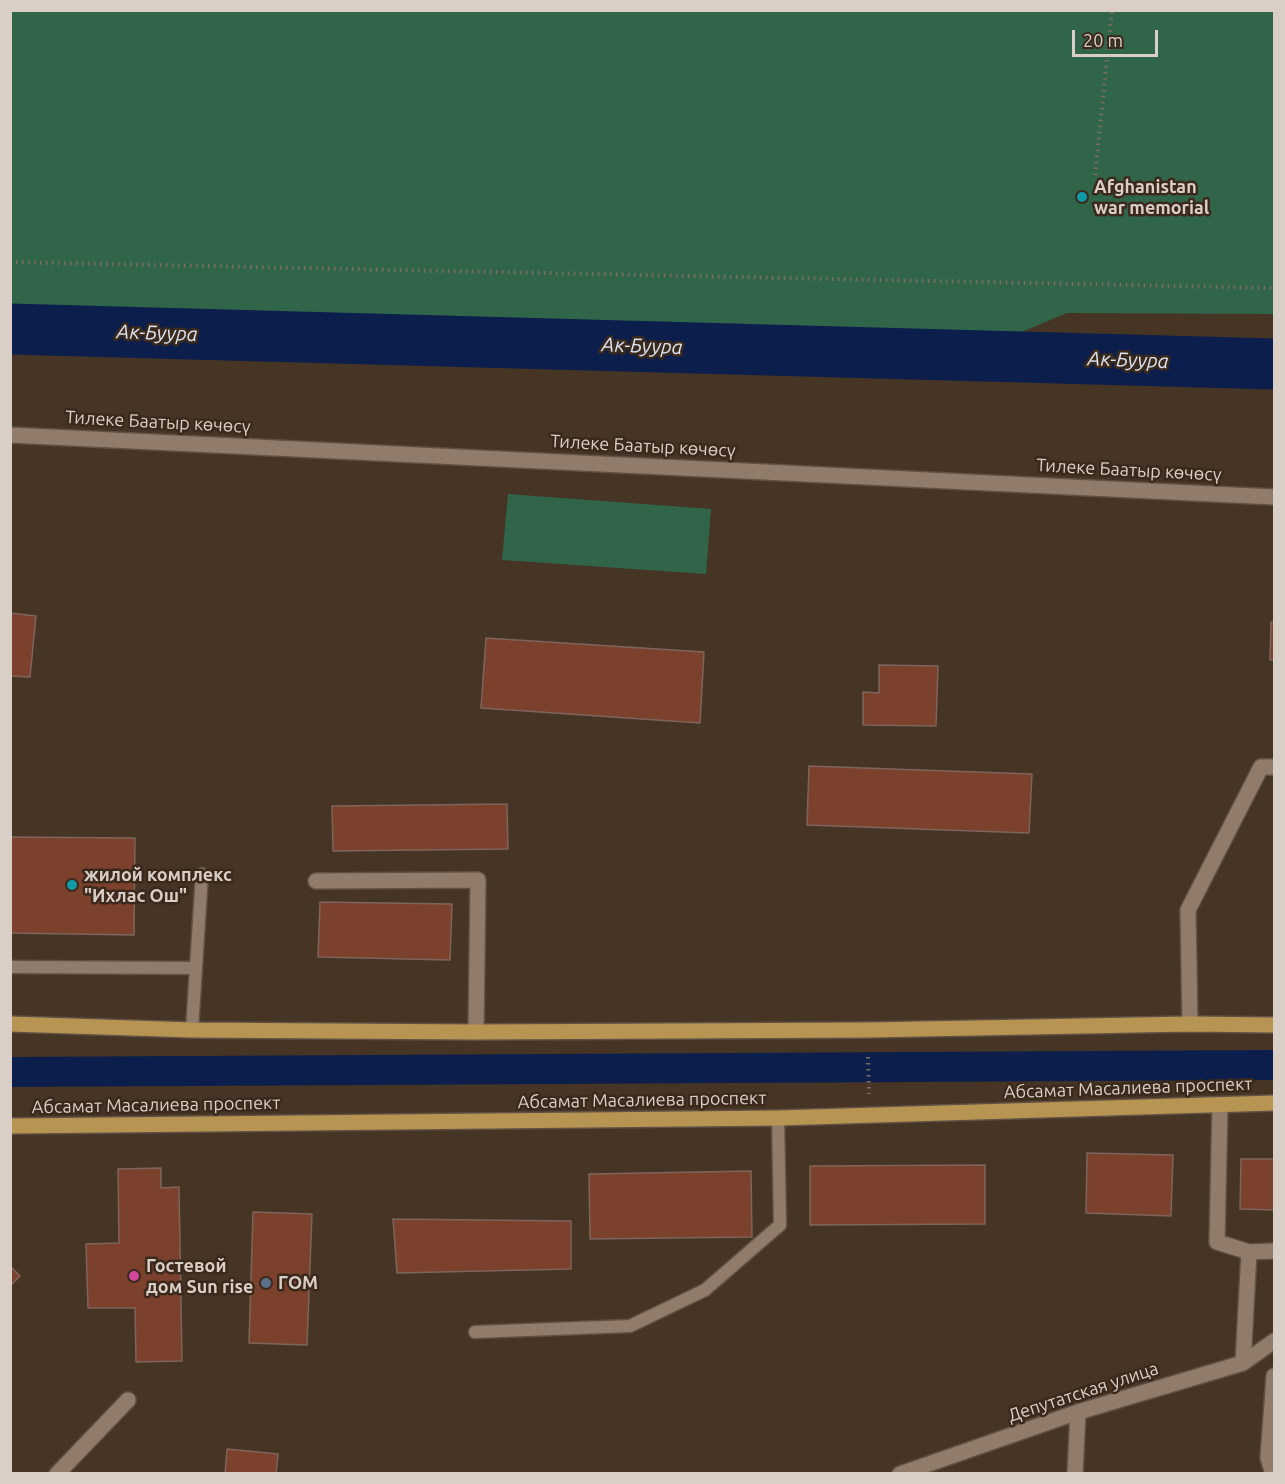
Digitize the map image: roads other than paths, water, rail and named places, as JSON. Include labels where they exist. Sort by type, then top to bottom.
[{"type":"main road","points":[[10,1024],[192,1030],[476,1032],[1275,1025]]},
{"type":"main road","name":"Абсамат Масалиева проспект","points":[[10,1126],[778,1118],[1275,1103]]},
{"type":"street","name":"Тилеке Баатыр көчөсү","points":[[10,435],[1275,497]]},
{"type":"street","points":[[1190,1024],[1188,910],[1262,767],[1275,767]]},
{"type":"street","points":[[316,881],[478,880],[476,1032]]},
{"type":"street","points":[[1220,1105],[1216,1242],[1249,1252],[1275,1251]]},
{"type":"street","points":[[1243,1363],[1249,1252]]},
{"type":"street","name":"Депутатская улица","points":[[900,1473],[1078,1412],[1243,1363],[1275,1341]]},
{"type":"street","points":[[1273,1473],[1268,1458],[1275,1376]]},
{"type":"street","points":[[57,1473],[128,1400]]},
{"type":"street","points":[[1076,1473],[1078,1412]]},
{"type":"lane","points":[[192,1030],[202,874]]},
{"type":"lane","points":[[10,967],[196,968]]},
{"type":"lane","points":[[475,1332],[630,1326],[705,1290],[780,1225],[778,1118]]},
{"type":"waterway","name":"Ак-Буура","points":[[10,329],[1274,364]]},
{"type":"waterway","points":[[10,1072],[1274,1065]]},
{"type":"place","name":"Afghanistan war memorial","points":[[1082,197]]},
{"type":"place","name":"жилой комплекс \"Ихлас Ош\"","points":[[72,885]]},
{"type":"place","name":"Гостевой дом Sun rise","points":[[134,1276]]},
{"type":"place","name":"ГОМ","points":[[266,1283]]}]
